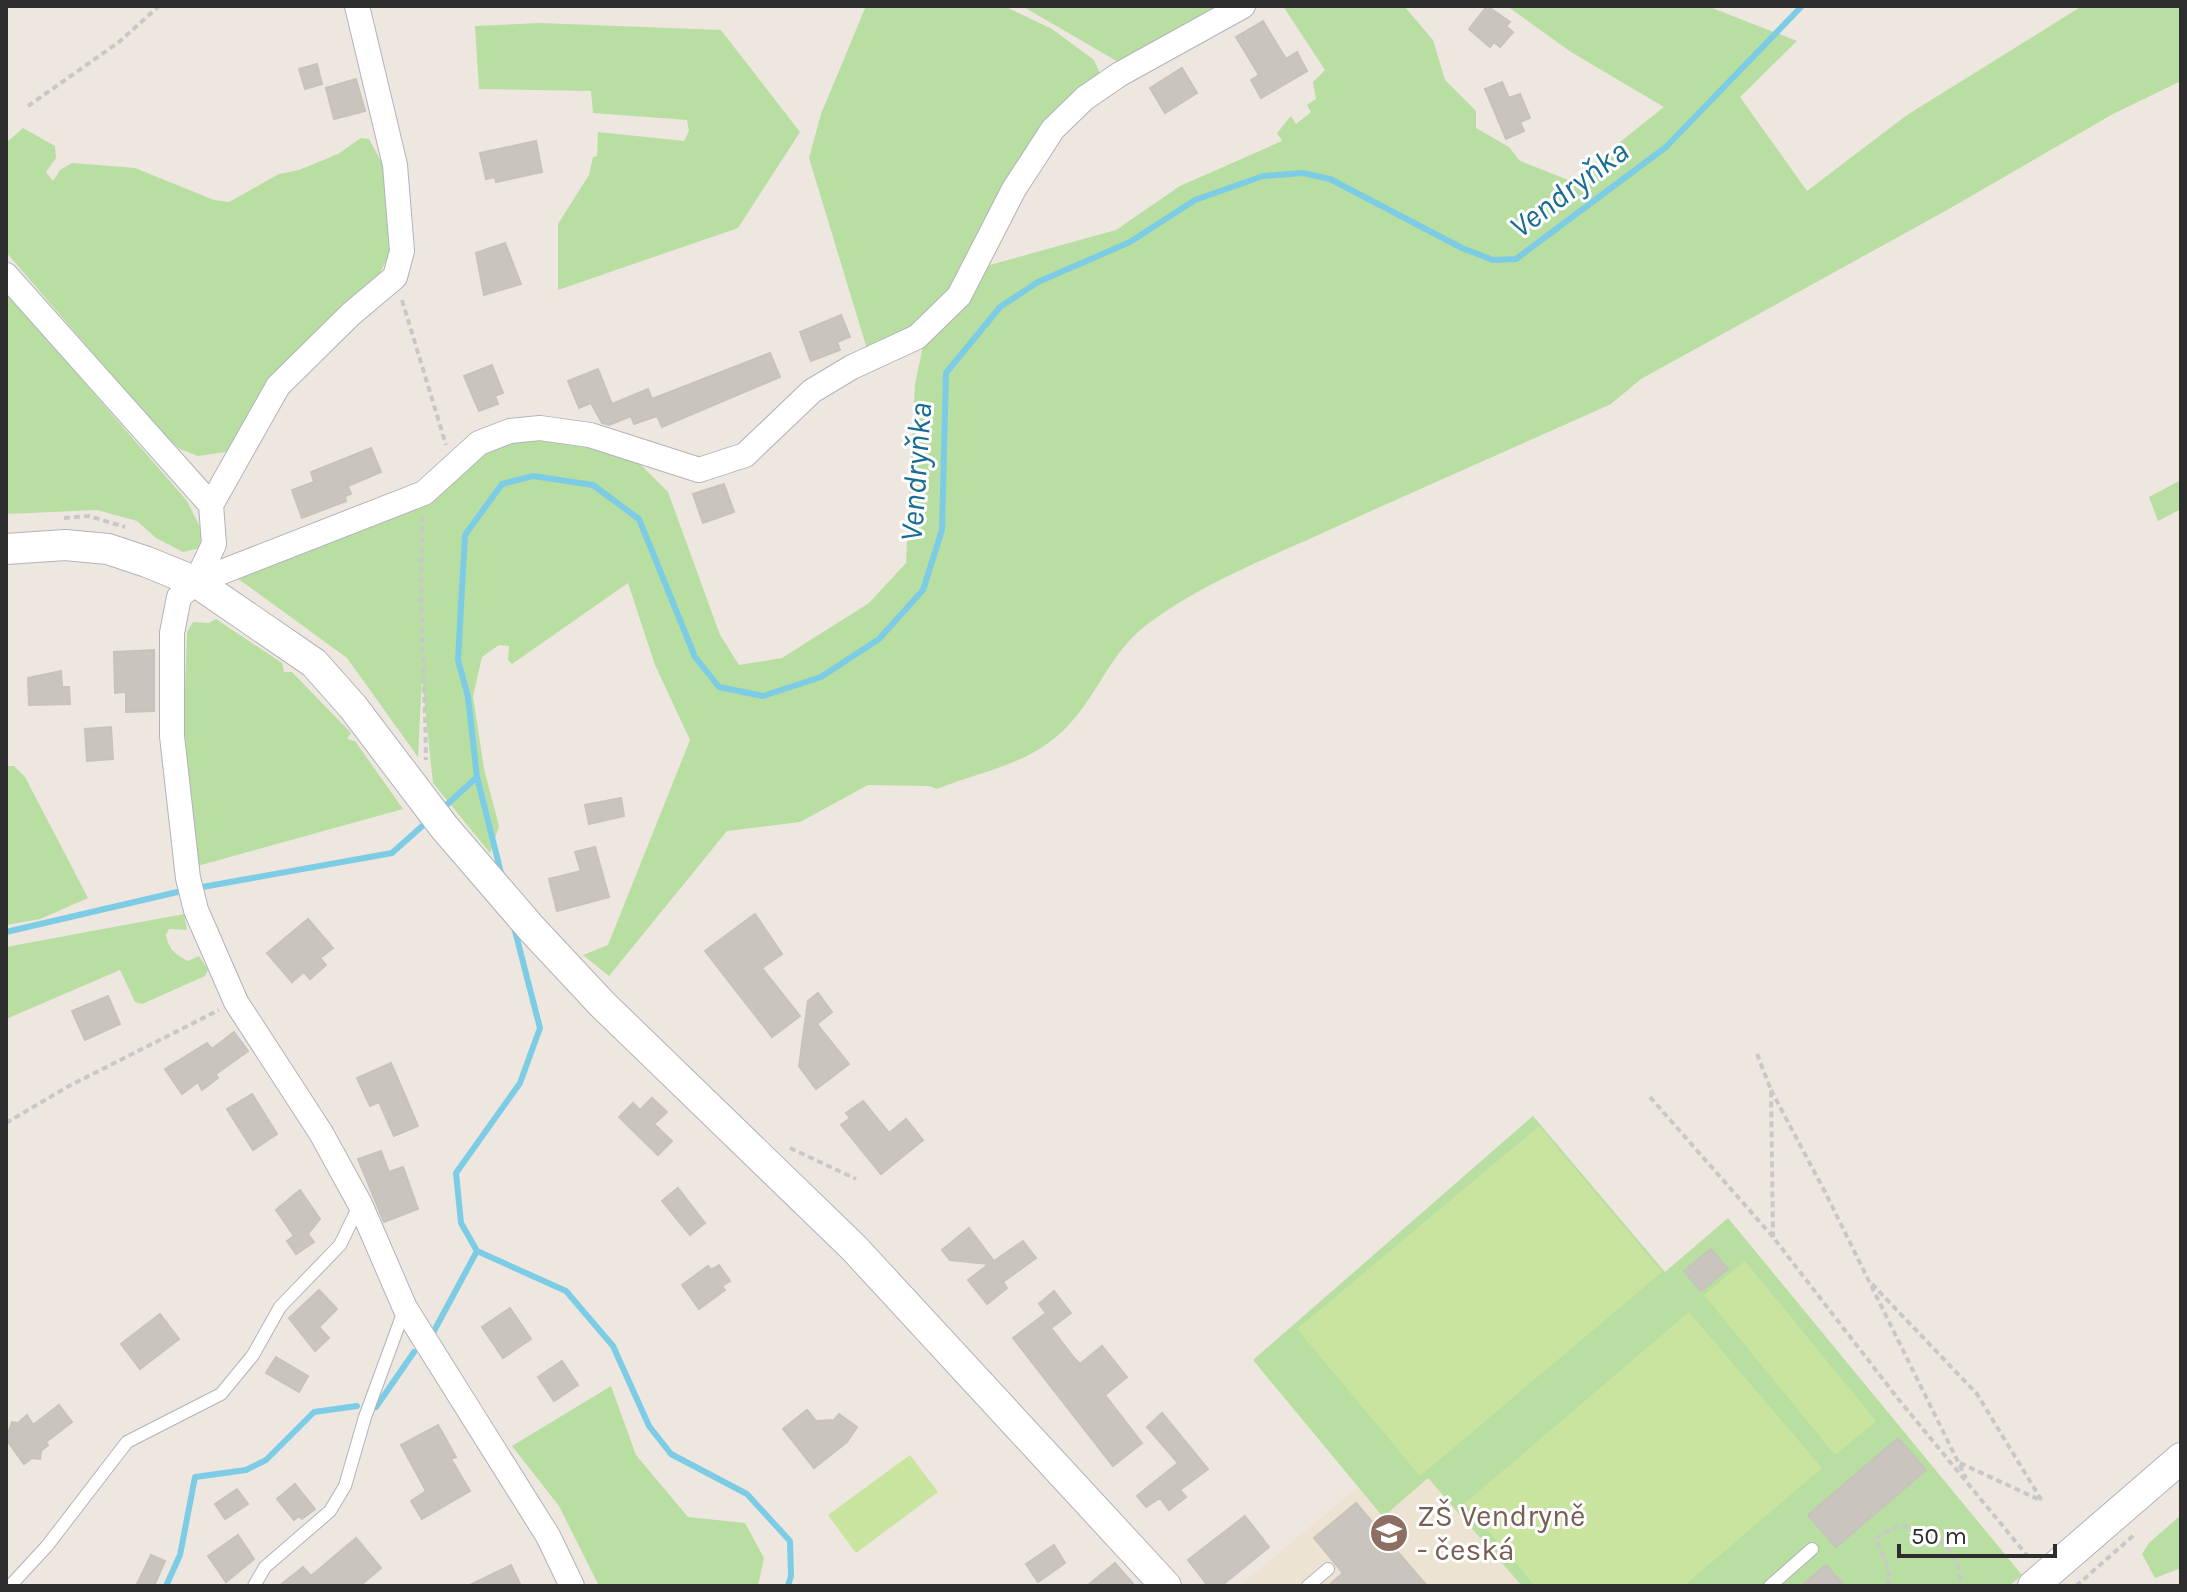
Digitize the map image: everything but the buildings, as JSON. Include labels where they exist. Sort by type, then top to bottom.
[{"type":"street","points":[[196,582],[214,544],[211,505],[278,386],[351,314],[395,277],[402,251],[395,165],[357,21],[357,6]]},
{"type":"street","points":[[572,1586],[548,1536],[405,1308],[360,1204],[321,1133],[236,1002],[196,910],[188,878],[172,736],[172,633],[179,597],[196,582],[424,493],[479,443],[510,431],[540,428],[590,435],[699,470],[745,455],[812,391],[852,367],[917,337],[959,296],[1014,189],[1053,129],[1085,98],[1120,74],[1243,6]]},
{"type":"street","points":[[6,275],[211,505]]},
{"type":"street","points":[[6,549],[65,545],[108,549],[196,582],[314,663],[353,707],[444,827],[531,928],[602,1004],[854,1248],[1166,1586]]},
{"type":"street","points":[[2038,1582],[2181,1458]]},
{"type":"lane","points":[[10,1586],[47,1546],[127,1442],[221,1394],[253,1355],[280,1307],[340,1245],[360,1204]]},
{"type":"lane","points":[[254,1586],[265,1567],[330,1511],[345,1486],[365,1417],[405,1308]]},
{"type":"lane","points":[[1770,1586],[1812,1549]]},
{"type":"lane","points":[[1308,1586],[1328,1569]]},
{"type":"path","points":[[28,106],[119,42],[159,6]]},
{"type":"path","points":[[395,277],[453,467]]},
{"type":"path","points":[[424,493],[419,581],[425,666],[426,768]]},
{"type":"path","points":[[6,1123],[69,1086],[236,1002]]},
{"type":"path","points":[[1757,1054],[1771,1090],[1970,1486]]},
{"type":"path","points":[[1771,1090],[1773,1237]]},
{"type":"path","points":[[1650,1097],[1773,1237],[1970,1486],[2038,1582]]},
{"type":"path","points":[[787,1147],[856,1179]]},
{"type":"path","points":[[1869,1281],[1977,1394],[2042,1501],[1958,1462]]},
{"type":"path","points":[[1888,1586],[1889,1569],[1876,1539],[1882,1534],[1906,1529],[1933,1534],[1951,1548],[1960,1568],[1960,1586]]},
{"type":"path","points":[[2076,1586],[2136,1533]]},
{"type":"shaded area","name":"ZŠ Vendryně - česká","points":[[1428,1478],[1522,1586],[1239,1586],[1357,1488],[1383,1517]]},
{"type":"green space","points":[[866,6],[1004,6],[1052,29],[1094,60],[1100,73],[932,318],[867,349],[809,158],[821,114]]},
{"type":"green space","points":[[1022,6],[1218,6],[1120,63]]},
{"type":"green space","points":[[1283,6],[1404,6],[1433,40],[1445,80],[1476,111],[1476,128],[1509,147],[1520,161],[1571,181],[1664,107],[1571,52],[1507,6],[1707,6],[1797,41],[1740,97],[1807,191],[1907,115],[2082,6],[2181,6],[2181,81],[2113,114],[1947,210],[1641,379],[1611,404],[1252,565],[1188,597],[1149,623],[1127,643],[1078,714],[1063,731],[1031,754],[937,789],[929,786],[868,785],[800,822],[727,831],[609,976],[583,955],[608,945],[690,740],[655,665],[628,583],[512,664],[508,660],[509,646],[499,645],[482,657],[473,696],[484,769],[499,826],[490,853],[433,783],[422,679],[418,757],[347,658],[237,578],[500,445],[532,436],[561,437],[632,456],[668,492],[720,635],[739,665],[782,658],[869,603],[906,563],[915,384],[924,342],[986,266],[1116,230],[1180,186],[1282,141],[1277,133],[1291,116],[1296,124],[1311,112],[1307,105],[1316,99],[1313,82],[1325,70]]},
{"type":"green space","points":[[540,23],[721,30],[800,132],[738,228],[558,290],[558,224],[589,175],[593,157],[597,156],[598,132],[684,141],[689,131],[687,120],[593,113],[591,91],[479,89],[475,26]]},
{"type":"green space","points":[[23,128],[55,146],[56,158],[46,172],[53,181],[60,170],[72,163],[135,168],[214,200],[229,202],[279,174],[299,170],[338,154],[361,138],[369,139],[383,165],[390,253],[379,275],[348,300],[276,373],[258,396],[235,443],[226,452],[198,456],[180,449],[159,430],[6,252],[6,143]]},
{"type":"green space","points":[[6,292],[187,501],[202,531],[200,548],[183,552],[156,538],[137,521],[97,510],[6,514]]},
{"type":"green space","points":[[2181,480],[2181,509],[2158,521],[2149,497]]},
{"type":"green space","points":[[216,619],[282,663],[284,672],[292,672],[351,733],[347,739],[355,741],[403,809],[194,867],[184,718],[187,632],[193,622],[209,623]]},
{"type":"green space","points":[[6,766],[14,766],[25,777],[88,898],[40,919],[6,925]]},
{"type":"green space","points":[[184,914],[187,930],[169,929],[167,940],[173,951],[188,961],[199,956],[208,970],[205,976],[142,1004],[135,1002],[120,970],[6,1019],[6,947]]},
{"type":"green space","points":[[1533,1116],[1665,1272],[1728,1218],[2022,1575],[2009,1586],[1522,1586],[1428,1478],[1383,1517],[1253,1360]]},
{"type":"green space","points":[[1539,1126],[1662,1272],[1420,1476],[1297,1329]]},
{"type":"green space","points":[[1745,1261],[1876,1421],[1835,1455],[1704,1295]]},
{"type":"green space","points":[[1689,1312],[1822,1468],[1684,1586],[1535,1586],[1465,1503]]},
{"type":"green space","points":[[611,1386],[636,1455],[688,1517],[745,1523],[764,1558],[758,1586],[599,1586],[559,1506],[512,1446]]},
{"type":"green space","points":[[910,1455],[938,1492],[856,1553],[828,1515]]},
{"type":"green space","points":[[2181,1515],[2181,1568],[2155,1578],[2142,1554],[2149,1543]]},
{"type":"waterway","name":"Vendryňka","points":[[501,873],[477,777],[468,697],[458,660],[465,535],[502,484],[533,476],[593,485],[639,519],[695,657],[719,687],[763,696],[821,677],[879,639],[923,590],[942,530],[946,373],[1000,307],[1038,282],[1130,242],[1195,200],[1263,176],[1303,173],[1330,179],[1462,248],[1493,260],[1516,259],[1666,147],[1802,6]]},
{"type":"waterway","points":[[441,810],[477,777]]},
{"type":"waterway","points":[[197,888],[392,853],[429,820]]},
{"type":"waterway","points":[[6,932],[186,890]]},
{"type":"waterway","name":"Vendryňka","points":[[514,927],[540,1028],[520,1083],[456,1173],[461,1223],[477,1251],[566,1291],[613,1346],[649,1426],[671,1454],[747,1494],[790,1541],[791,1576],[788,1586]]},
{"type":"waterway","points":[[434,1331],[477,1251]]},
{"type":"waterway","points":[[376,1407],[414,1352]]},
{"type":"waterway","points":[[166,1586],[180,1555],[195,1477],[246,1470],[266,1460],[314,1412],[357,1406]]},
{"type":"place","name":"ZŠ Vendryně - česká","points":[[1389,1533]]}]
